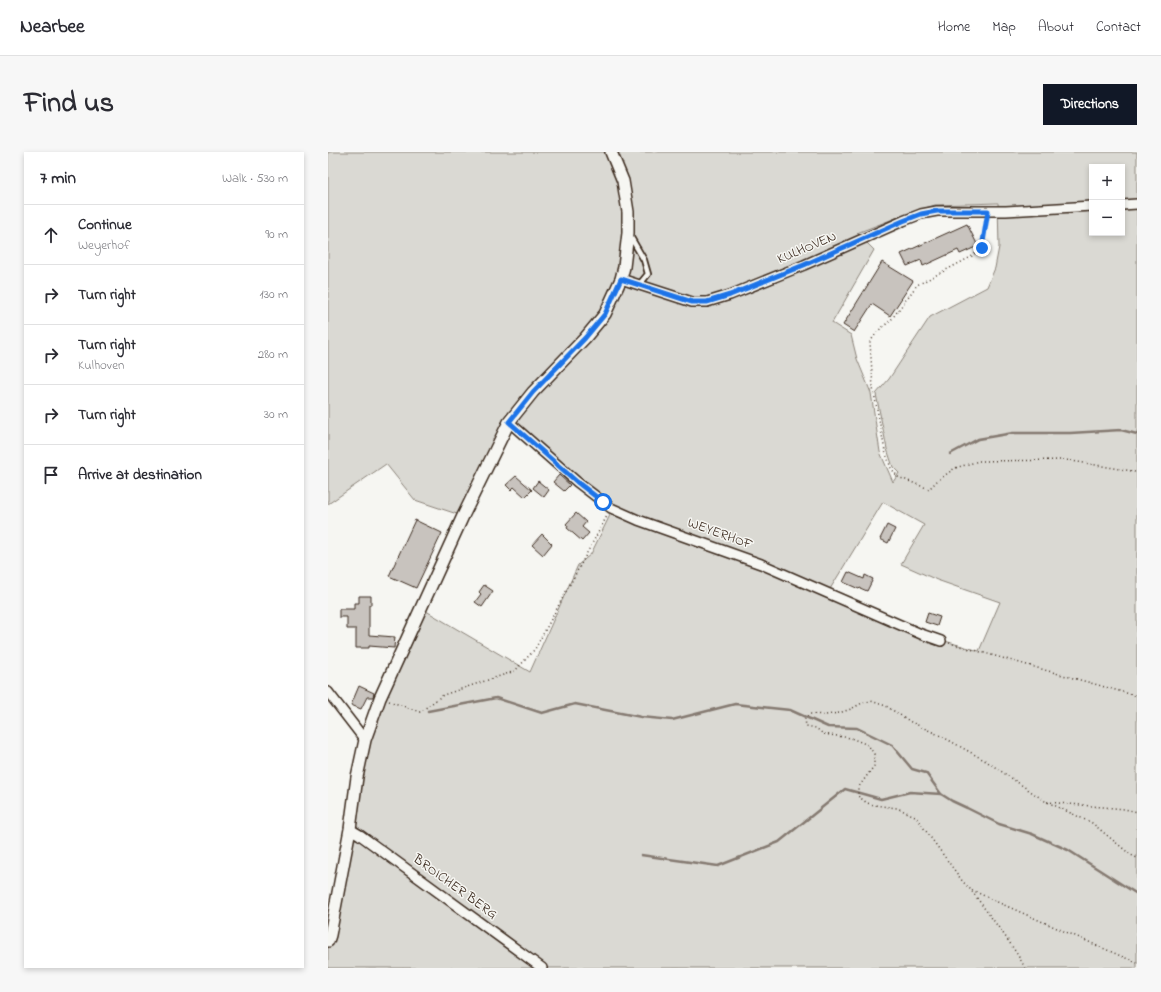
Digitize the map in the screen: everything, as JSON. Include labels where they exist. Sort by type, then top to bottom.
[{"type":"street","points":[[328,941],[350,829],[357,777],[365,740],[380,698],[463,516],[509,422],[533,392],[585,338],[605,314],[621,279],[628,233],[628,212],[618,166],[611,152]]},
{"type":"street","points":[[1125,205],[1137,204]]},
{"type":"street","name":"KULHOVEN","points":[[621,279],[692,302],[707,302],[730,295],[804,265],[921,214],[937,211],[1006,211],[1089,206]]},
{"type":"street","name":"WEYERHOF","points":[[509,422],[577,482],[611,508],[638,520],[761,564],[920,634],[941,641]]},
{"type":"street","points":[[328,692],[365,740]]},
{"type":"street","name":"BROICHER BERG","points":[[350,829],[542,968]]},
{"type":"lane","points":[[628,233],[644,260],[648,274],[639,285]]},
{"type":"path","points":[[988,211],[982,248],[971,257],[917,286],[870,342],[873,388],[885,451],[891,468],[898,477],[929,489],[955,468],[979,461],[1066,460],[1137,473]]},
{"type":"path","points":[[380,698],[420,712],[443,695],[515,671],[535,649],[611,508]]},
{"type":"path","points":[[941,641],[1137,696]]},
{"type":"path","points":[[1025,968],[1019,957],[971,890],[963,882],[915,816],[897,808],[867,803],[858,796],[858,788],[874,766],[874,754],[868,745],[851,738],[823,734],[816,728],[806,726],[806,718],[810,714],[826,715],[839,713],[862,703],[871,701],[886,706],[911,722],[986,761],[1045,801],[1092,823],[1131,855],[1137,858]]},
{"type":"path","points":[[1045,801],[1125,809],[1137,812]]},
{"type":"path","points":[[971,890],[1137,963]]},
{"type":"shaded area","points":[[328,152],[609,152],[617,165],[614,152],[1137,152],[1137,968],[328,968],[328,941],[350,829],[357,777],[365,740],[380,698],[421,608],[530,672],[578,565],[591,554],[611,513],[509,422],[550,372],[529,393],[502,428],[463,516],[415,500],[386,464],[328,504]],"holes":[[[998,203],[999,247],[995,268],[987,287],[930,317],[889,379],[876,394],[887,449],[893,467],[899,473],[893,482],[880,452],[871,393],[857,359],[851,335],[832,323],[874,250],[857,233],[906,214],[935,205]],[[769,274],[777,282],[728,301],[731,290]],[[883,502],[924,525],[901,564],[937,580],[1000,602],[979,651],[921,634],[827,594]]]},
{"type":"building","points":[[967,224],[978,246],[960,254],[958,250],[923,266],[921,260],[907,266],[901,254]]},
{"type":"building","points":[[882,262],[913,281],[890,316],[872,304],[854,332],[843,325]]},
{"type":"building","points":[[559,475],[570,485],[564,491],[553,482]]},
{"type":"building","points":[[516,476],[532,490],[525,497],[514,487],[511,490],[506,485]]},
{"type":"building","points":[[538,481],[549,490],[544,497],[533,488]]},
{"type":"building","points":[[576,513],[586,522],[582,527],[589,533],[582,541],[567,528],[568,526],[566,524]]},
{"type":"building","points":[[415,520],[442,533],[416,588],[389,576]]},
{"type":"building","points":[[887,525],[895,529],[888,543],[880,539]]},
{"type":"building","points":[[542,534],[552,544],[543,555],[532,545]]},
{"type":"building","points":[[848,572],[864,579],[865,575],[873,579],[867,591],[843,582]]},
{"type":"building","points":[[484,585],[493,591],[482,607],[475,602],[481,594],[479,592]]},
{"type":"building","points":[[359,596],[371,596],[371,605],[369,605],[369,635],[395,637],[394,648],[369,646],[369,648],[356,648],[356,629],[347,629],[347,617],[339,617],[339,609],[354,609],[354,603],[359,603]]},
{"type":"building","points":[[928,613],[940,617],[937,626],[925,622]]},
{"type":"building","points":[[359,686],[374,693],[373,697],[367,697],[361,709],[351,705]]},
{"type":"waterway","points":[[950,454],[978,439],[1013,433],[1070,433],[1121,430],[1137,434]]},
{"type":"waterway","points":[[428,711],[496,698],[542,713],[575,704],[641,717],[672,720],[735,704],[790,710],[828,727],[857,728],[892,745],[912,769],[926,773],[941,794]]},
{"type":"waterway","points":[[641,855],[718,866],[779,842],[845,789],[881,799],[910,792],[941,794],[999,824],[1032,834],[1068,850],[1137,894]]},
{"type":"route","points":[[603,502],[577,482],[509,422],[533,392],[585,338],[605,314],[621,279],[692,302],[707,302],[730,295],[804,265],[903,221],[921,214],[937,211],[988,211],[982,248]]}]
